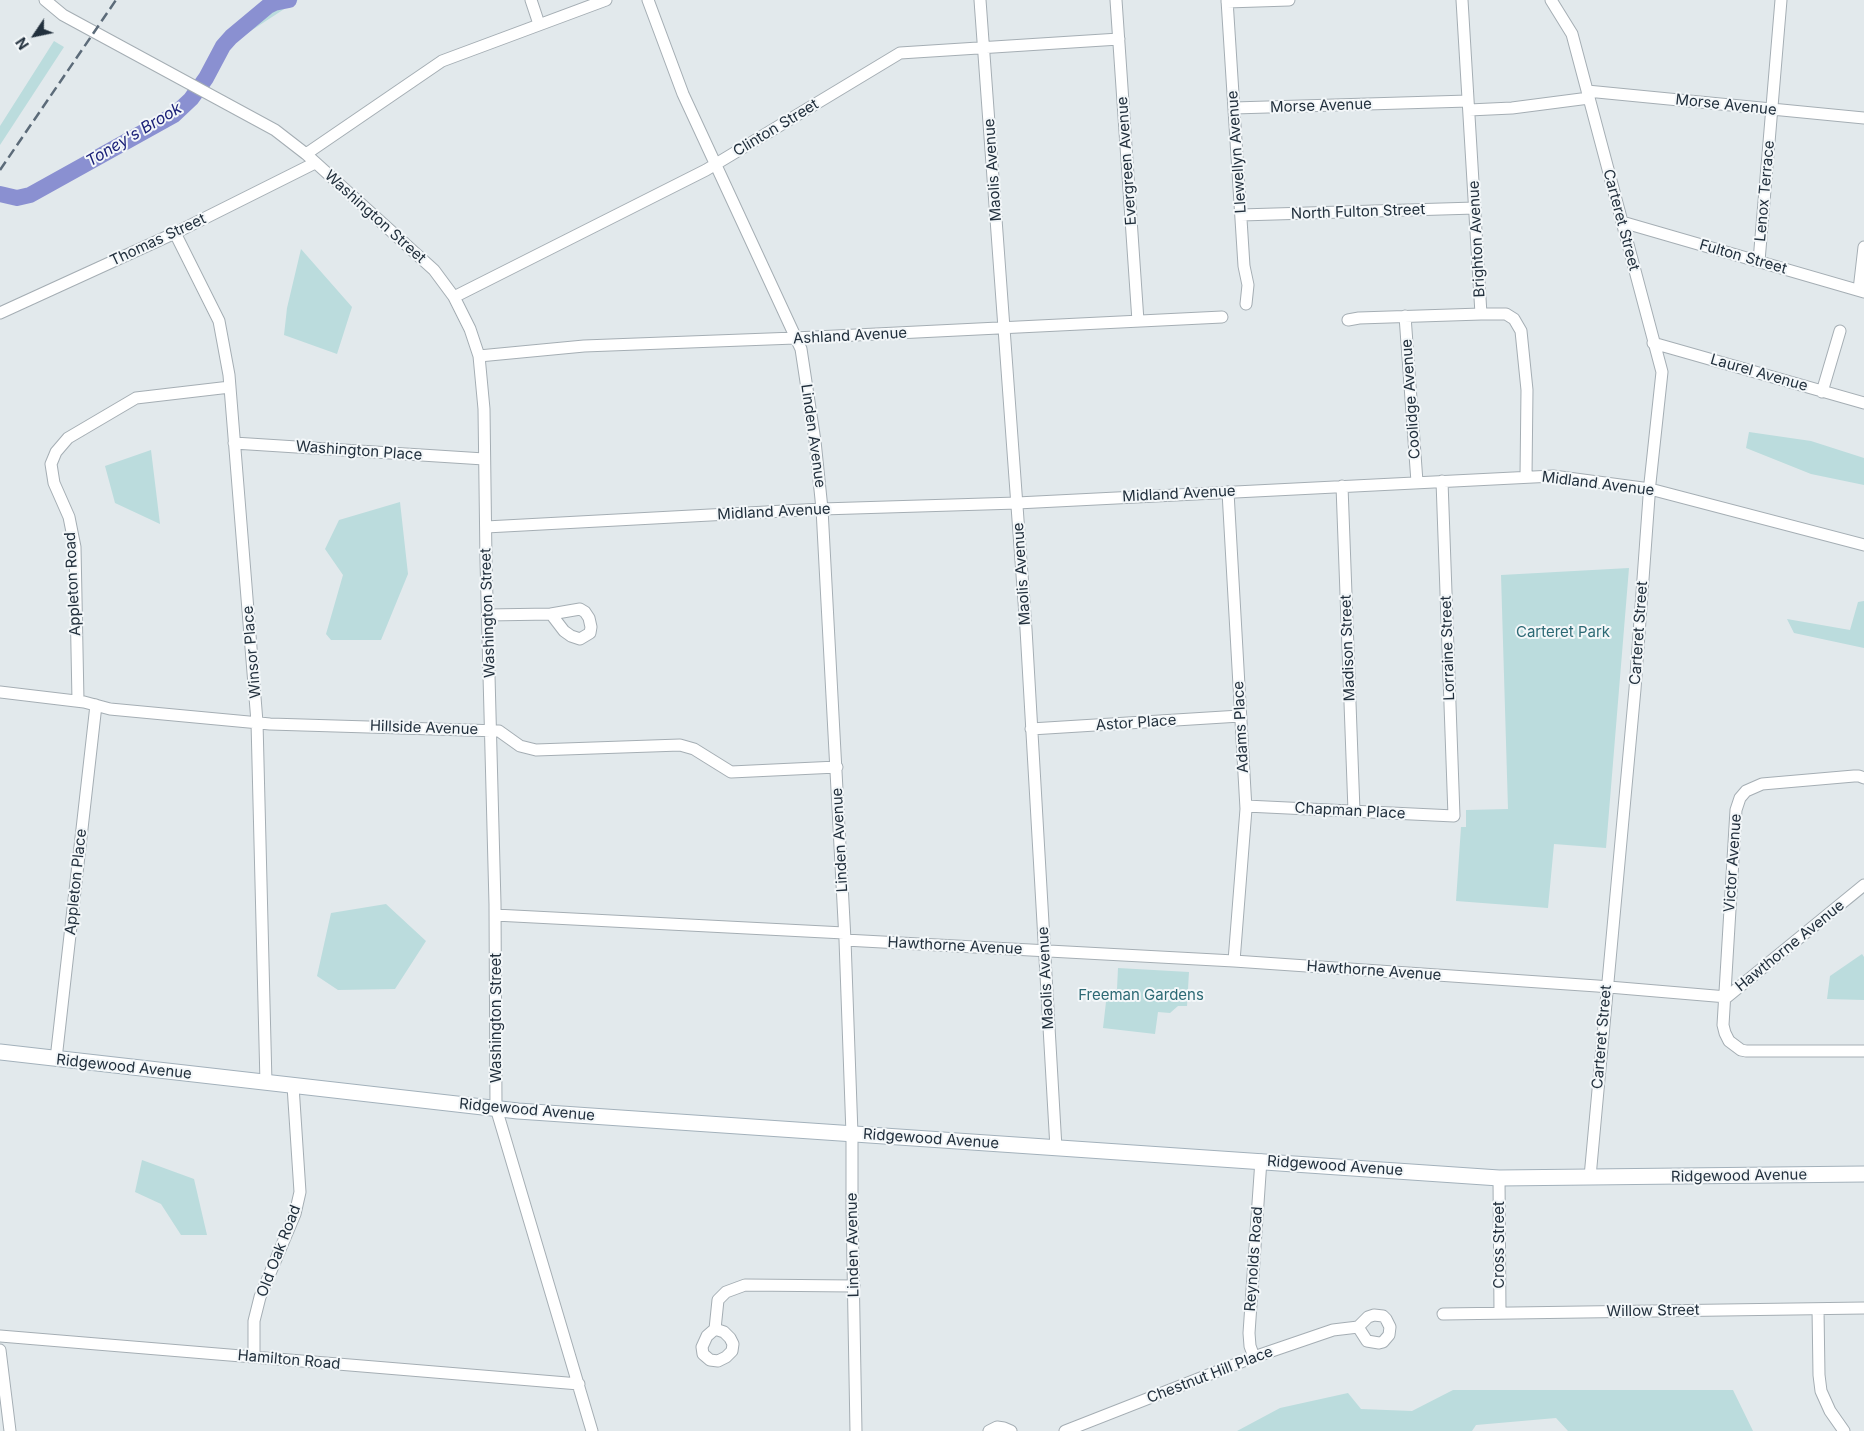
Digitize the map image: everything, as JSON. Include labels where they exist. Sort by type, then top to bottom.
[{"type":"street","points":[[530,0],[539,24]]},
{"type":"street","points":[[306,154],[442,61],[606,0]]},
{"type":"street","name":"Linden Avenue","points":[[648,0],[683,94],[801,349],[815,441],[822,509],[837,767],[852,1134],[856,1431]]},
{"type":"street","name":"Maolis Avenue","points":[[980,0],[1017,503],[1056,1148]]},
{"type":"street","name":"Evergreen Avenue","points":[[1116,0],[1138,321]]},
{"type":"street","points":[[1227,1],[1289,0]]},
{"type":"street","name":"Brighton Avenue","points":[[1462,0],[1481,314],[1510,316],[1518,322],[1520,327],[1527,390],[1526,476]]},
{"type":"street","name":"Carteret Street","points":[[1551,0],[1572,34],[1662,372],[1650,489],[1635,689],[1590,1177]]},
{"type":"street","name":"Lenox Terrace","points":[[1759,262],[1781,0]]},
{"type":"street","name":"Llewellyn Avenue","points":[[1227,1],[1244,266],[1248,283],[1246,304]]},
{"type":"street","name":"Washington Street","points":[[50,2],[63,15],[275,130],[306,154],[434,270],[454,297],[470,329],[479,356],[484,408],[487,616],[495,915],[496,1108],[592,1431]]},
{"type":"street","name":"Clinton Street","points":[[454,297],[715,164],[900,53],[1119,39]]},
{"type":"street","name":"Morse Avenue","points":[[1234,108],[1469,106],[1512,108],[1588,95],[1864,118]]},
{"type":"street","name":"Thomas Street","points":[[0,312],[175,233],[315,163]]},
{"type":"street","name":"North Fulton Street","points":[[1241,215],[1475,208]]},
{"type":"street","name":"Fulton Street","points":[[1622,222],[1862,291]]},
{"type":"street","name":"Winsor Place","points":[[175,233],[219,321],[230,387],[258,722],[266,1083]]},
{"type":"street","points":[[1862,291],[1864,247]]},
{"type":"street","points":[[1348,320],[1359,318],[1481,314]]},
{"type":"street","name":"Coolidge Avenue","points":[[1405,316],[1417,482]]},
{"type":"street","name":"Ashland Avenue","points":[[479,356],[584,346],[796,338],[1222,317]]},
{"type":"street","points":[[1822,392],[1840,331]]},
{"type":"street","name":"Laurel Avenue","points":[[1653,343],[1864,404]]},
{"type":"street","name":"Appleton Road","points":[[78,701],[75,547],[69,516],[54,483],[52,464],[56,452],[68,438],[136,398],[230,387]]},
{"type":"street","name":"Washington Place","points":[[234,443],[484,459]]},
{"type":"street","name":"Midland Avenue","points":[[486,527],[822,509],[1017,503],[1442,480],[1553,476],[1650,489],[1864,545]]},
{"type":"street","name":"Lorraine Street","points":[[1442,480],[1454,816]]},
{"type":"street","name":"Madison Street","points":[[1342,486],[1354,811]]},
{"type":"street","name":"Adams Place","points":[[1228,492],[1246,806],[1234,962]]},
{"type":"street","points":[[487,616],[551,614]]},
{"type":"street","name":"Hillside Avenue","points":[[0,692],[78,701],[110,709],[258,722],[491,730],[499,731],[520,746],[536,750],[680,745],[694,749],[732,772],[837,767]]},
{"type":"street","name":"Appleton Place","points":[[56,1059],[96,705]]},
{"type":"street","name":"Astor Place","points":[[1031,729],[1240,716]]},
{"type":"street","name":"Victor Avenue","points":[[1725,997],[1736,810],[1740,798],[1746,791],[1762,784],[1854,776],[1864,778]]},
{"type":"street","name":"Chapman Place","points":[[1246,806],[1454,816]]},
{"type":"street","name":"Hawthorne Avenue","points":[[495,915],[1234,962],[1727,997],[1864,885]]},
{"type":"street","points":[[1725,997],[1723,1025],[1725,1033],[1729,1041],[1741,1050],[1752,1052],[1864,1051]]},
{"type":"street","name":"Ridgewood Avenue","points":[[0,1052],[496,1108],[1499,1178],[1864,1174]]},
{"type":"street","name":"Old Oak Road","points":[[254,1357],[254,1321],[260,1297],[291,1223],[300,1192],[293,1086]]},
{"type":"street","name":"Reynolds Road","points":[[1254,1358],[1250,1346],[1249,1333],[1261,1160]]},
{"type":"street","name":"Cross Street","points":[[1499,1178],[1500,1313]]},
{"type":"street","points":[[715,1329],[718,1300],[726,1292],[745,1285],[854,1286]]},
{"type":"street","name":"Willow Street","points":[[1443,1314],[1864,1308]]},
{"type":"street","points":[[1818,1309],[1821,1391],[1830,1411],[1844,1431]]},
{"type":"street","name":"Chestnut Hill Place","points":[[1065,1431],[1254,1358],[1333,1330],[1358,1327]]},
{"type":"street","name":"Hamilton Road","points":[[0,1336],[579,1384]]},
{"type":"street","points":[[0,1350],[10,1431]]},
{"type":"street","points":[[989,1431],[997,1427],[1011,1431]]},
{"type":"green space","points":[[270,0],[298,0],[246,34],[227,33],[238,22]]},
{"type":"green space","points":[[54,41],[64,47],[0,145],[0,126]]},
{"type":"green space","points":[[301,249],[352,307],[337,354],[284,335],[287,308]]},
{"type":"green space","points":[[1749,432],[1811,441],[1864,458],[1864,485],[1811,474],[1746,448]]},
{"type":"green space","points":[[151,450],[160,524],[115,503],[105,466]]},
{"type":"green space","points":[[400,502],[408,574],[381,640],[331,640],[326,634],[343,575],[325,549],[339,520]]},
{"type":"green space","name":"Carteret Park","points":[[1629,568],[1606,848],[1554,844],[1548,908],[1456,901],[1461,827],[1466,827],[1466,810],[1508,809],[1501,575]]},
{"type":"green space","points":[[1864,601],[1864,648],[1794,633],[1787,619],[1850,630],[1858,602]]},
{"type":"green space","points":[[386,904],[426,941],[395,989],[338,990],[317,976],[331,913]]},
{"type":"green space","points":[[1862,954],[1864,957],[1864,1000],[1827,999],[1830,976]]},
{"type":"green space","name":"Freeman Gardens","points":[[1118,968],[1189,972],[1187,1006],[1178,1006],[1170,1013],[1158,1012],[1155,1034],[1103,1028],[1106,1002],[1099,997],[1103,991],[1110,992],[1117,989]]},
{"type":"green space","points":[[142,1160],[194,1179],[207,1235],[181,1235],[161,1204],[135,1192]]},
{"type":"green space","points":[[1453,1390],[1733,1390],[1753,1431],[1568,1431],[1556,1418],[1476,1425],[1472,1431],[1237,1431],[1280,1408],[1348,1393],[1361,1409],[1412,1411]]},
{"type":"waterway","name":"Toney's Brook","points":[[0,194],[17,198],[30,195],[174,115],[191,99],[206,78],[223,46],[231,37],[268,6],[289,0]]},
{"type":"railway","points":[[0,170],[116,0]]}]
